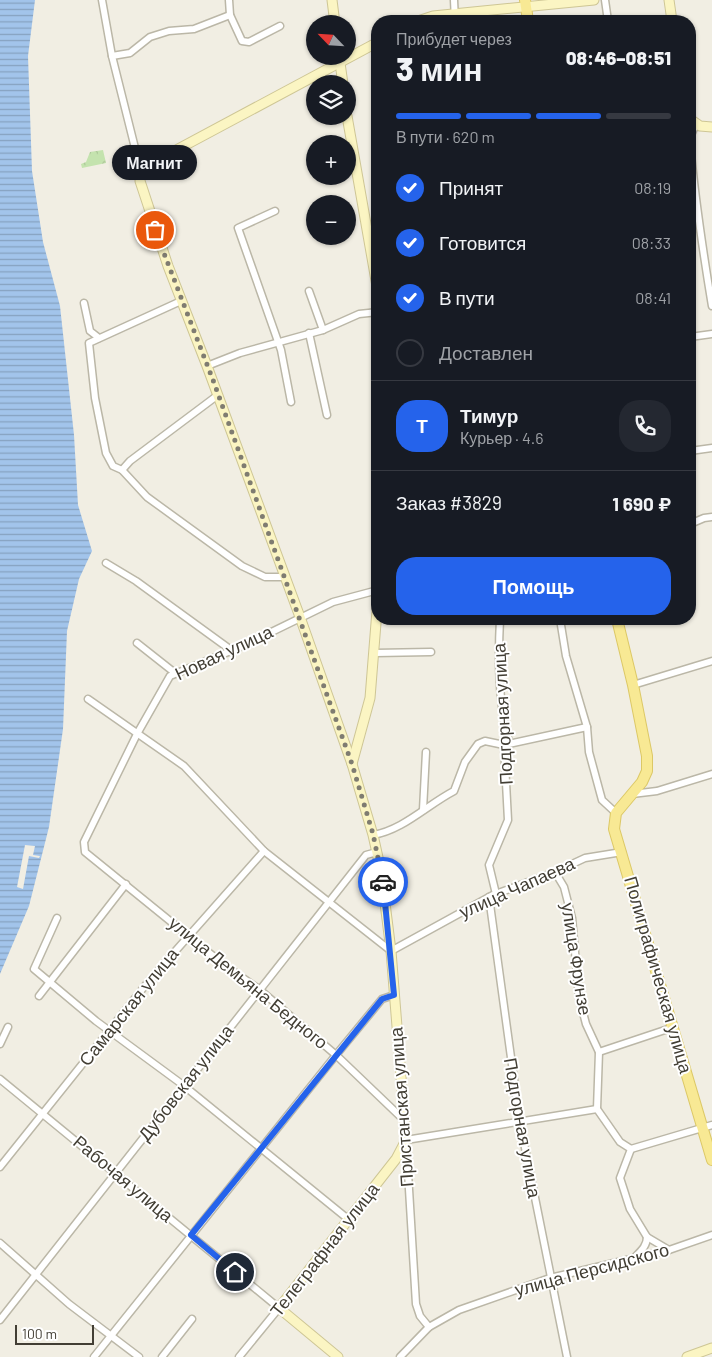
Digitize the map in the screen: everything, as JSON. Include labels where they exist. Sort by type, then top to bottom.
[{"type":"main road","points":[[616,813],[642,782],[647,771],[647,756],[634,685],[619,625]]},
{"type":"main road","name":"Полиграфическая улица","points":[[616,813],[614,829],[674,1027],[707,1126],[712,1160]]},
{"type":"street","name":"Пристанская улица","points":[[102,0],[112,56],[141,172],[142,189],[181,301],[218,395],[283,577],[300,616],[352,764],[373,834],[391,951],[405,1121],[416,1304],[420,1316],[429,1326]]},
{"type":"street","points":[[228,0],[230,15],[242,41],[249,42],[280,26]]},
{"type":"street","points":[[332,0],[334,15]]},
{"type":"street","points":[[454,0],[456,15]]},
{"type":"street","points":[[466,15],[526,3],[594,0]]},
{"type":"street","points":[[605,0],[607,15]]},
{"type":"street","points":[[669,0],[671,15]]},
{"type":"street","points":[[112,56],[130,53],[140,48],[150,38],[163,33],[194,29],[230,15]]},
{"type":"street","points":[[356,52],[371,45]]},
{"type":"street","points":[[141,172],[152,163],[328,65]]},
{"type":"street","points":[[696,122],[712,127]]},
{"type":"street","points":[[349,125],[371,252]]},
{"type":"street","points":[[696,202],[702,228],[712,306]]},
{"type":"street","points":[[275,211],[238,228],[277,342],[291,402]]},
{"type":"street","points":[[310,291],[323,330]]},
{"type":"street","points":[[181,301],[90,342],[95,398],[106,453],[113,466],[122,470],[147,497],[242,566],[264,577],[283,577]]},
{"type":"street","points":[[84,303],[90,330],[99,338]]},
{"type":"street","points":[[207,366],[277,342],[323,330],[359,314],[371,313]]},
{"type":"street","points":[[309,334],[327,416]]},
{"type":"street","points":[[696,336],[712,334]]},
{"type":"street","points":[[122,470],[152,444],[218,395]]},
{"type":"street","points":[[696,450],[712,448]]},
{"type":"street","points":[[696,521],[712,517]]},
{"type":"street","points":[[106,563],[136,581],[231,650]]},
{"type":"street","name":"Новая улица","points":[[85,852],[84,842],[137,734],[166,682],[175,673],[245,645],[300,616],[333,602],[371,592]]},
{"type":"street","points":[[352,764],[370,698],[377,625]]},
{"type":"street","name":"Подгорная улица","points":[[496,894],[489,865],[508,820],[504,745],[508,738],[503,721],[500,625]]},
{"type":"street","points":[[561,625],[566,656],[590,738],[590,752],[602,800],[616,813]]},
{"type":"street","points":[[137,642],[175,673]]},
{"type":"street","points":[[375,653],[431,652]]},
{"type":"street","points":[[634,685],[712,661]]},
{"type":"street","points":[[88,699],[184,766],[264,851],[328,904],[391,951]]},
{"type":"street","points":[[373,834],[397,826],[431,803],[454,791],[465,762],[478,744],[485,741],[504,745],[587,727]]},
{"type":"street","points":[[423,810],[426,752]]},
{"type":"street","points":[[631,794],[657,791],[712,774]]},
{"type":"street","name":"Самарская улица","points":[[0,1167],[189,935],[264,851]]},
{"type":"street","name":"улица Демьяна Бедного","points":[[85,852],[223,964],[260,990],[336,1055],[405,1121]]},
{"type":"street","name":"Дубовская улица","points":[[0,1320],[366,855],[377,852]]},
{"type":"street","name":"улица Чапаева","points":[[391,951],[496,894],[555,872],[585,858],[622,852]]},
{"type":"street","name":"улица Фрунзе","points":[[555,872],[564,887],[572,918],[579,997],[586,1024],[599,1052],[597,1110]]},
{"type":"street","points":[[39,996],[126,884]]},
{"type":"street","name":"Подгорная улица","points":[[489,897],[520,1123],[566,1357]]},
{"type":"street","points":[[56,918],[34,969],[110,1030],[184,1085],[348,1218]]},
{"type":"street","points":[[94,1357],[382,999],[394,995]]},
{"type":"street","points":[[0,1044],[8,1027]]},
{"type":"street","points":[[599,1052],[674,1027]]},
{"type":"street","name":"Рабочая улица","points":[[0,1079],[44,1112],[338,1357]]},
{"type":"street","points":[[406,1140],[597,1110],[620,1142],[631,1149],[707,1126]]},
{"type":"street","name":"Телеграфная улица","points":[[239,1357],[396,1159],[406,1140]]},
{"type":"street","points":[[631,1149],[620,1178],[630,1209],[647,1236],[669,1250]]},
{"type":"street","name":"улица Персидского","points":[[400,1357],[429,1326],[459,1310],[550,1278],[669,1250],[712,1235]]},
{"type":"street","points":[[634,1258],[643,1249],[647,1236]]},
{"type":"street","points":[[0,1243],[68,1304],[139,1357]]},
{"type":"street","points":[[162,1357],[192,1319]]},
{"type":"street","points":[[687,1357],[712,1348]]},
{"type":"green space","points":[[103,150],[106,163],[82,168],[81,164],[86,162],[90,152]]},
{"type":"water","points":[[0,0],[35,0],[28,56],[32,171],[43,242],[60,306],[74,435],[78,505],[92,551],[79,579],[67,631],[63,729],[49,827],[29,906],[0,974]]},
{"type":"pier","points":[[25,845],[35,846],[33,855],[40,856],[39,858],[29,856],[23,889],[17,887]]},
{"type":"way so far","points":[[155,230],[213,380],[352,764],[373,834],[383,882]]},
{"type":"place","name":"Магнит","points":[[155,230]]},
{"type":"route","points":[[235,1272],[191,1235],[382,999],[386,996],[394,995],[383,882]]}]
